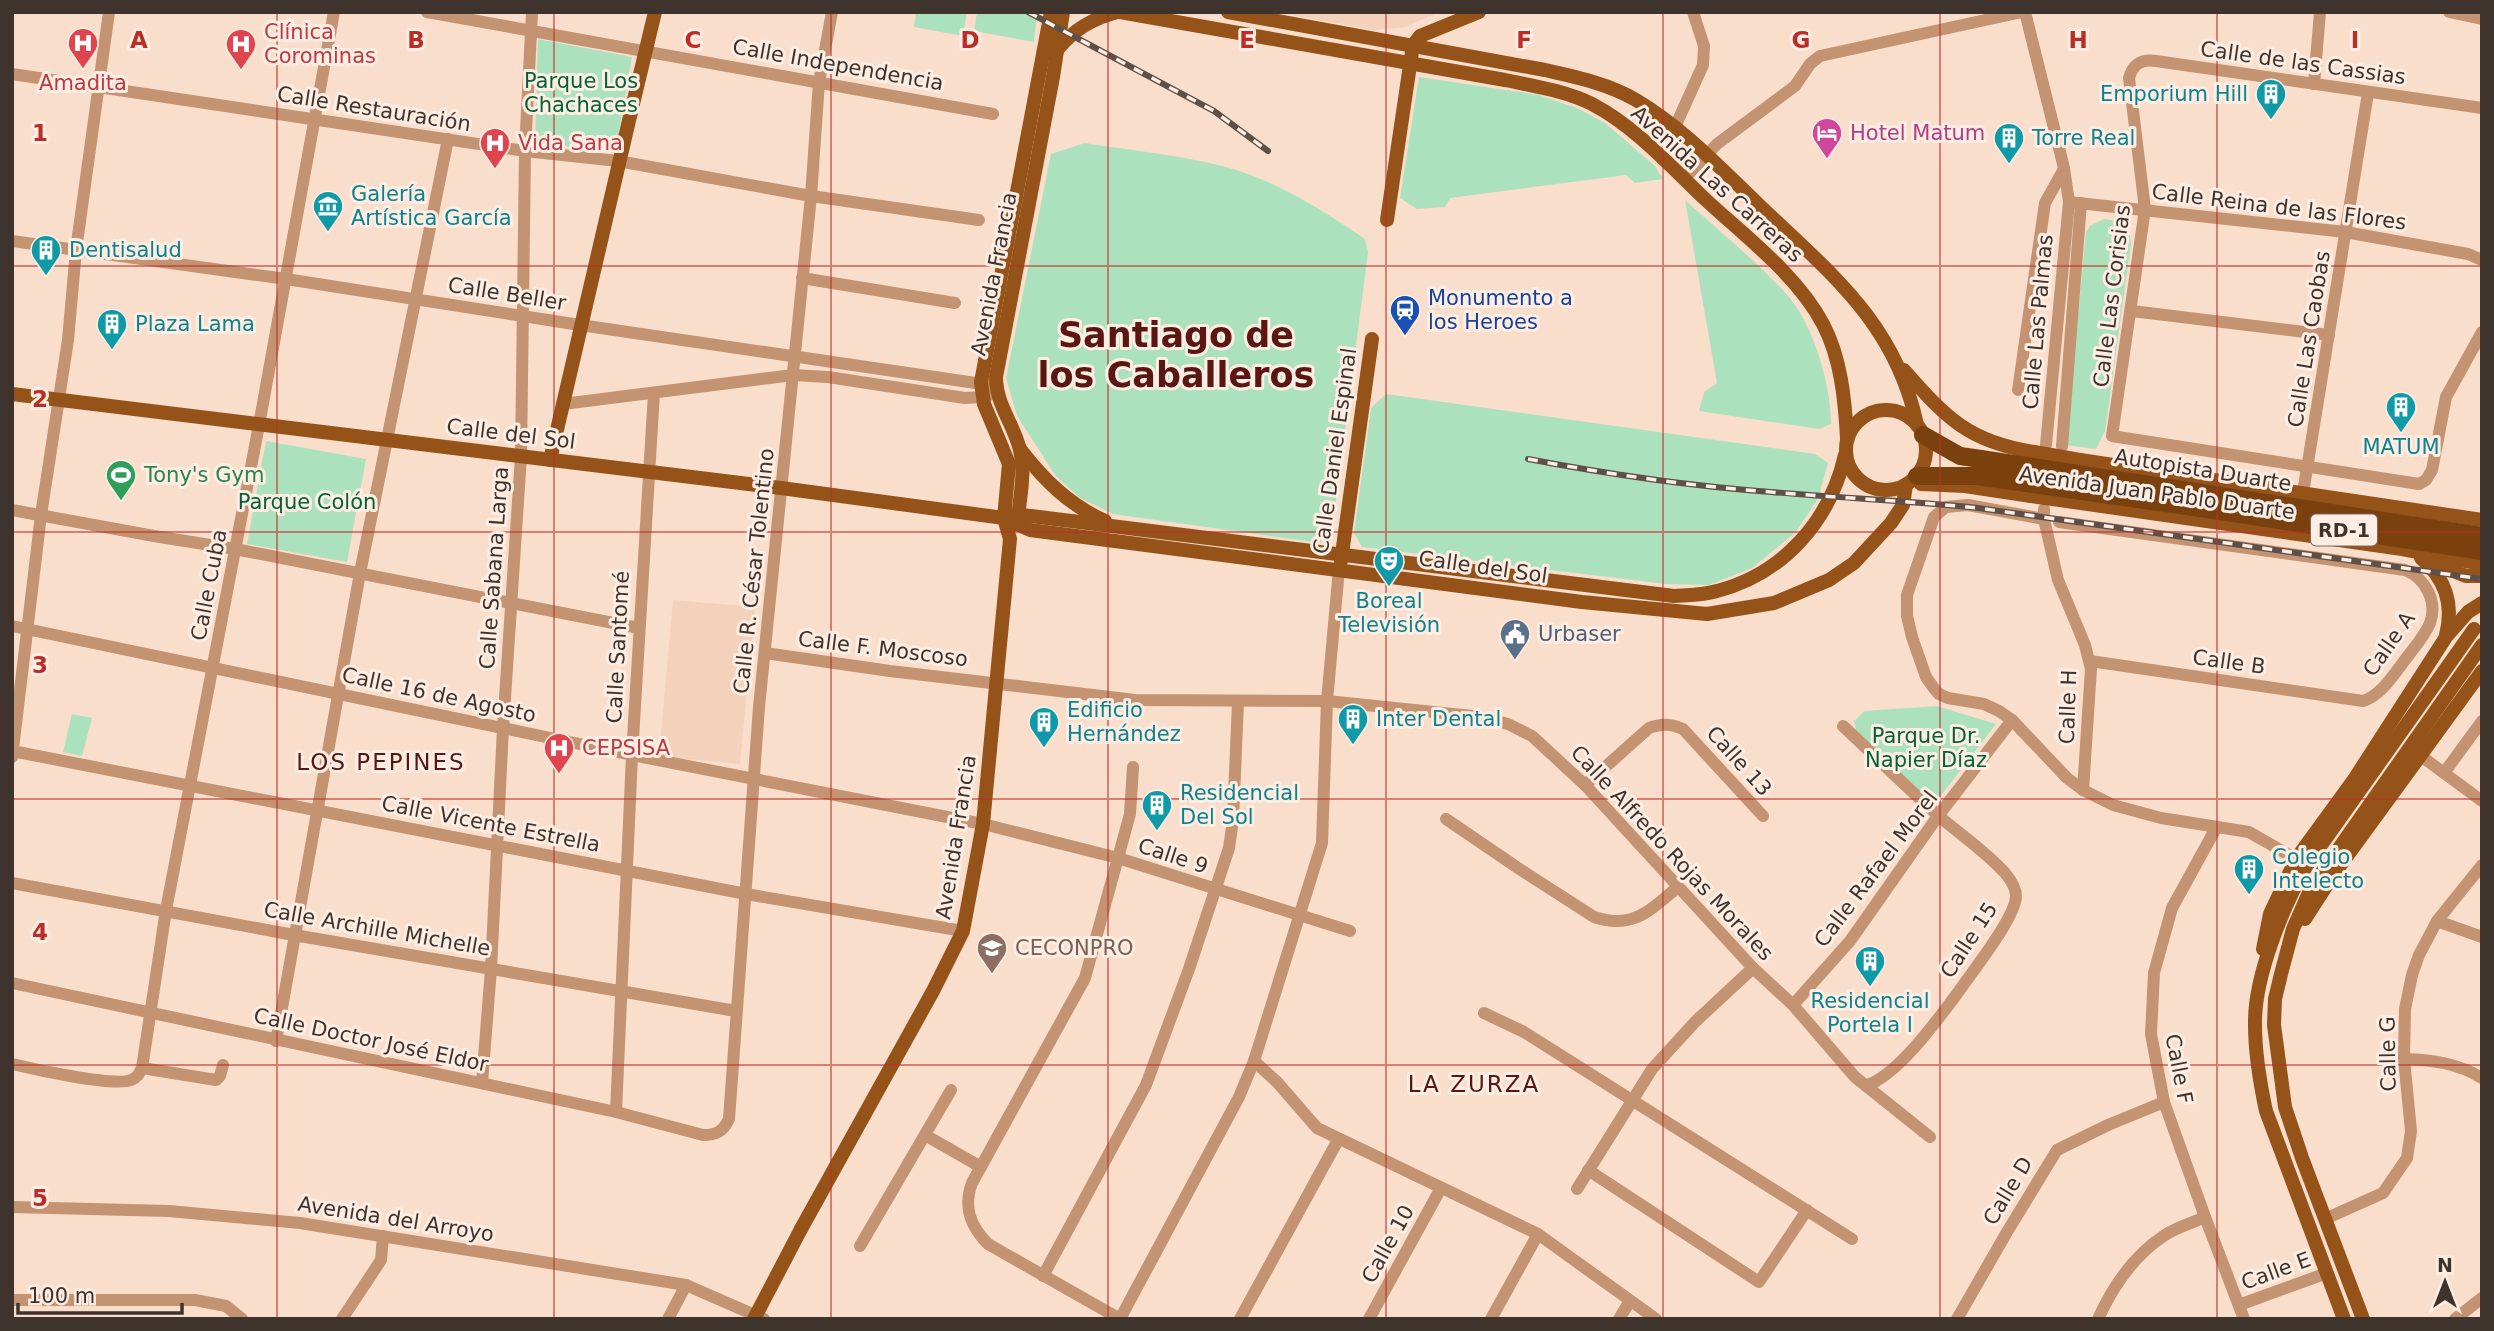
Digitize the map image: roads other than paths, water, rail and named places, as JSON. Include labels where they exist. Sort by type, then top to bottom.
[{"type":"highway","name":"Autopista Duarte","points":[[1920,430],[1952,453],[1968,458],[1979,468],[2481,564]]},
{"type":"highway","name":"Autopista Duarte","points":[[1911,481],[1979,468],[2482,536]]},
{"type":"main road","points":[[550,460],[655,12]]},
{"type":"main road","name":"Avenida Francia","points":[[1013,525],[1009,464],[989,389],[1051,12]]},
{"type":"main road","name":"Avenida Francia","points":[[754,1319],[963,931],[983,824],[1013,525],[1021,476],[1020,449],[989,389],[997,369],[1063,12]]},
{"type":"main road","points":[[1057,50],[1080,27],[1119,12]]},
{"type":"main road","name":"Avenida Las Carreras","points":[[1119,12],[1540,87],[1592,104],[1616,119],[1684,179],[1802,291],[1825,326],[1837,362],[1845,403],[1847,438]]},
{"type":"main road","name":"Avenida Las Carreras","points":[[1228,12],[1585,79],[1635,100],[1707,153],[1837,278],[1878,329],[1896,361],[1920,430]]},
{"type":"main road","points":[[1387,220],[1413,45],[1420,36],[1479,12]]},
{"type":"main road","name":"Calle Daniel Espinal","points":[[1339,569],[1372,339]]},
{"type":"main road","name":"Avenida Juan Pablo Duarte","points":[[1896,361],[1947,416],[1983,440],[2010,449],[2040,449],[2080,460],[2482,520]]},
{"type":"main road","name":"Calle del Sol","points":[[12,394],[781,488],[1013,525],[1030,530],[1582,602],[1707,614],[1774,603],[1829,580],[1854,563],[1891,523],[1903,505],[1911,481]]},
{"type":"main road","points":[[1873,412],[1897,412],[1908,417],[1920,430],[1926,456],[1911,481],[1891,490],[1870,487],[1853,474],[1846,455],[1847,438],[1853,427],[1873,412]]},
{"type":"main road","points":[[1020,449],[1041,476],[1064,497],[1091,515],[1118,528]]},
{"type":"main road","name":"Calle del Sol","points":[[1013,525],[1118,528],[1674,596],[1715,592],[1747,582],[1779,563],[1806,538],[1830,497],[1846,455]]},
{"type":"main road","name":"Avenida Juan Pablo Duarte","points":[[1911,481],[1965,486],[2402,549],[2481,564]]},
{"type":"main road","points":[[2466,518],[2482,528]]},
{"type":"main road","points":[[2402,549],[2458,573],[2481,564]]},
{"type":"main road","points":[[2421,558],[2431,566],[2445,587],[2450,612],[2446,637]]},
{"type":"main road","points":[[1582,602],[1584,585]]},
{"type":"main road","points":[[2344,1319],[2266,1111],[2259,1077],[2255,1024],[2263,948],[2270,914],[2296,859],[2355,778],[2446,637],[2468,612],[2482,603]]},
{"type":"main road","points":[[2260,979],[2291,896],[2307,865],[2474,629]]},
{"type":"main road","points":[[2363,1319],[2285,1107],[2274,1025],[2275,999],[2293,929],[2311,888],[2482,645]]},
{"type":"main road","points":[[2281,974],[2308,914],[2482,671]]},
{"type":"street","points":[[12,757],[26,628],[60,400],[76,250],[109,12]]},
{"type":"street","name":"Calle Cuba","points":[[142,1068],[166,910],[259,425],[334,12]]},
{"type":"street","name":"Calle Independencia","points":[[428,12],[993,114]]},
{"type":"street","name":"Calle Sabana Larga","points":[[482,1083],[521,456],[526,150],[532,12]]},
{"type":"street","name":"Calle R. César Tolentino","points":[[720,1132],[729,1119],[765,653],[820,82],[832,12]]},
{"type":"street","points":[[1675,127],[1703,65],[1704,47],[1693,12]]},
{"type":"street","points":[[1684,179],[1707,153],[1795,86],[1810,64],[1820,56],[2024,12],[2075,202]]},
{"type":"street","points":[[2314,84],[2320,12]]},
{"type":"street","points":[[2449,12],[2482,19]]},
{"type":"street","name":"Calle de las Cassias","points":[[2129,78],[2136,64],[2148,60],[2482,108]]},
{"type":"street","name":"Calle Restauración","points":[[12,75],[448,139],[618,161],[811,196],[979,220]]},
{"type":"street","name":"Calle Las Corisias","points":[[2129,78],[2145,209],[2112,436],[2308,467]]},
{"type":"street","name":"Calle Las Caobas","points":[[2303,493],[2368,93]]},
{"type":"street","points":[[276,1041],[360,573],[448,139]]},
{"type":"street","points":[[2018,390],[2045,203],[2064,168]]},
{"type":"street","name":"Calle Reina de las Flores","points":[[2075,202],[2346,232],[2468,254],[2482,260]]},
{"type":"street","name":"Calle Las Palmas","points":[[2062,446],[2075,202]]},
{"type":"street","name":"Calle Las Palmas","points":[[2040,449],[2075,202]]},
{"type":"street","name":"Calle Beller","points":[[12,241],[795,355],[989,389]]},
{"type":"street","points":[[802,278],[955,303]]},
{"type":"street","points":[[2132,311],[2329,335]]},
{"type":"street","points":[[2308,467],[2410,484],[2419,484],[2426,480],[2432,470],[2446,397],[2482,332]]},
{"type":"street","points":[[563,404],[793,375],[828,377],[964,398],[989,389]]},
{"type":"street","name":"Calle Santomé","points":[[616,1112],[632,755],[654,393]]},
{"type":"street","points":[[2053,549],[2044,514],[1954,505],[1940,510],[1934,517],[1907,595],[1907,617],[1926,677],[1939,694],[1984,704],[2012,720],[2067,778],[2113,806],[2161,818],[2249,832],[2296,859]]},
{"type":"street","points":[[12,510],[234,549],[639,628]]},
{"type":"street","name":"Calle A","points":[[2053,549],[2060,517],[2405,570],[2415,574],[2430,597],[2432,611],[2429,625],[2379,692],[2363,701]]},
{"type":"street","points":[[2322,558],[2325,538]]},
{"type":"street","name":"Calle H","points":[[2053,549],[2064,597],[2090,661],[2083,790]]},
{"type":"street","points":[[1133,767],[1130,814],[1085,978],[972,1183],[968,1195],[968,1209],[977,1233],[988,1244],[1120,1319],[1239,1097],[1254,1061],[1322,842],[1327,701],[1339,569]]},
{"type":"street","name":"Calle 16 de Agosto","points":[[12,626],[632,755],[983,824]]},
{"type":"street","name":"Calle F. Moscoso","points":[[765,653],[890,671],[997,682]]},
{"type":"street","name":"Calle B","points":[[2090,661],[2363,701]]},
{"type":"street","name":"Calle Alfredo Rojas Morales","points":[[997,682],[1135,700],[1327,701],[1495,720],[1531,736],[1585,785],[1753,968],[1793,1005],[1855,1077],[1930,1137]]},
{"type":"street","points":[[1043,1276],[1146,1086],[1229,849],[1233,820],[1238,702]]},
{"type":"street","name":"Calle Rafael Morel","points":[[1793,1005],[1850,941],[1938,816],[2012,720]]},
{"type":"street","points":[[2444,773],[2482,721]]},
{"type":"street","name":"Calle 13","points":[[1585,785],[1649,728],[1672,724],[1683,729],[1763,816]]},
{"type":"street","name":"Calle 15","points":[[1843,726],[1938,816],[2004,871],[2012,883],[2016,897],[2012,910],[1995,939],[1951,1001],[1900,1063],[1877,1082],[1867,1086]]},
{"type":"street","name":"Calle Vicente Estrella","points":[[13,751],[746,894],[963,931]]},
{"type":"street","points":[[2421,756],[2482,801]]},
{"type":"street","points":[[1446,820],[1594,917],[1623,922],[1645,914],[1678,887]]},
{"type":"street","name":"Calle 9","points":[[983,824],[1118,858],[1350,932]]},
{"type":"street","name":"Calle F","points":[[2217,828],[2172,908],[2154,973],[2151,1034],[2164,1102],[2244,1319]]},
{"type":"street","name":"Calle G","points":[[2325,1219],[2383,1193],[2407,1158],[2411,1131],[2404,1059],[2405,1009],[2412,975],[2437,921],[2482,865]]},
{"type":"street","name":"Calle Archille Michelle","points":[[12,883],[294,935],[736,1011]]},
{"type":"street","points":[[2437,921],[2482,937]]},
{"type":"street","points":[[1577,1189],[1651,1069],[1695,1022],[1753,968]]},
{"type":"street","name":"Calle Doctor José Eldor","points":[[12,983],[616,1112],[703,1135],[720,1132]]},
{"type":"street","points":[[1484,1013],[1524,1032],[1852,1239]]},
{"type":"street","points":[[2404,1059],[2437,1060],[2466,1068],[2482,1078]]},
{"type":"street","points":[[1254,1061],[1277,1082],[1317,1128],[1538,1234],[1656,1319]]},
{"type":"street","points":[[12,1064],[59,1075],[119,1081],[133,1079],[142,1068],[216,1080],[223,1065]]},
{"type":"street","points":[[860,1246],[951,1090]]},
{"type":"street","name":"Calle D","points":[[1958,1319],[2057,1150],[2164,1102]]},
{"type":"street","points":[[925,1135],[981,1167]]},
{"type":"street","points":[[1240,1319],[1338,1140]]},
{"type":"street","points":[[1588,1170],[1759,1282],[1807,1210]]},
{"type":"street","name":"Calle 10","points":[[1368,1319],[1441,1188]]},
{"type":"street","name":"Avenida del Arroyo","points":[[12,1207],[169,1210],[300,1223],[686,1285],[764,1319]]},
{"type":"street","points":[[2098,1319],[2114,1289],[2149,1246],[2168,1233],[2205,1217]]},
{"type":"street","points":[[1491,1319],[1538,1234]]},
{"type":"street","points":[[342,1319],[381,1260],[383,1236]]},
{"type":"street","name":"Calle E","points":[[2239,1305],[2327,1273]]},
{"type":"street","points":[[668,1319],[686,1285]]},
{"type":"street","points":[[2455,1319],[2482,1298]]},
{"type":"street","points":[[12,1300],[195,1300],[226,1306],[242,1319]]},
{"type":"street","points":[[1619,1319],[1630,1301]]},
{"type":"railway","points":[[1028,12],[1214,111],[1268,151]]},
{"type":"railway","points":[[1528,459],[1710,486],[1978,508],[2482,579]]},
{"type":"place","name":"Amadita","points":[[83,70]]},
{"type":"place","name":"Clínica Corominas","points":[[241,71]]},
{"type":"place","name":"Emporium Hill","points":[[2271,121]]},
{"type":"place","name":"Hotel Matum","points":[[1827,160]]},
{"type":"place","name":"Torre Real","points":[[2009,165]]},
{"type":"place","name":"Vida Sana","points":[[495,170]]},
{"type":"place","name":"Galería Artística García","points":[[328,233]]},
{"type":"place","name":"Dentisalud","points":[[46,277]]},
{"type":"place","name":"Monumento a los Heroes","points":[[1405,337]]},
{"type":"place","name":"Plaza Lama","points":[[112,351]]},
{"type":"place","name":"MATUM","points":[[2401,434]]},
{"type":"place","name":"Tony's Gym","points":[[121,502]]},
{"type":"place","name":"Boreal Televisión","points":[[1389,588]]},
{"type":"place","name":"Urbaser","points":[[1515,661]]},
{"type":"place","name":"Inter Dental","points":[[1353,746]]},
{"type":"place","name":"Edificio Hernández","points":[[1044,749]]},
{"type":"place","name":"CEPSISA","points":[[559,775]]},
{"type":"place","name":"Residencial Del Sol","points":[[1157,832]]},
{"type":"place","name":"Colegio Intelecto","points":[[2249,896]]},
{"type":"place","name":"CECONPRO","points":[[992,975]]},
{"type":"place","name":"Residencial Portela I","points":[[1870,988]]},
{"type":"district","name":"Santiago de los Caballeros","points":[[1176,355]]},
{"type":"district","name":"LOS PEPINES","points":[[381,762]]},
{"type":"district","name":"LA ZURZA","points":[[1474,1084]]},
{"type":"park label","name":"Parque Los Chachaces","points":[[581,93]]},
{"type":"park label","name":"Parque Colón","points":[[307,502]]},
{"type":"park label","name":"Parque Dr. Napier Díaz","points":[[1926,748]]}]
